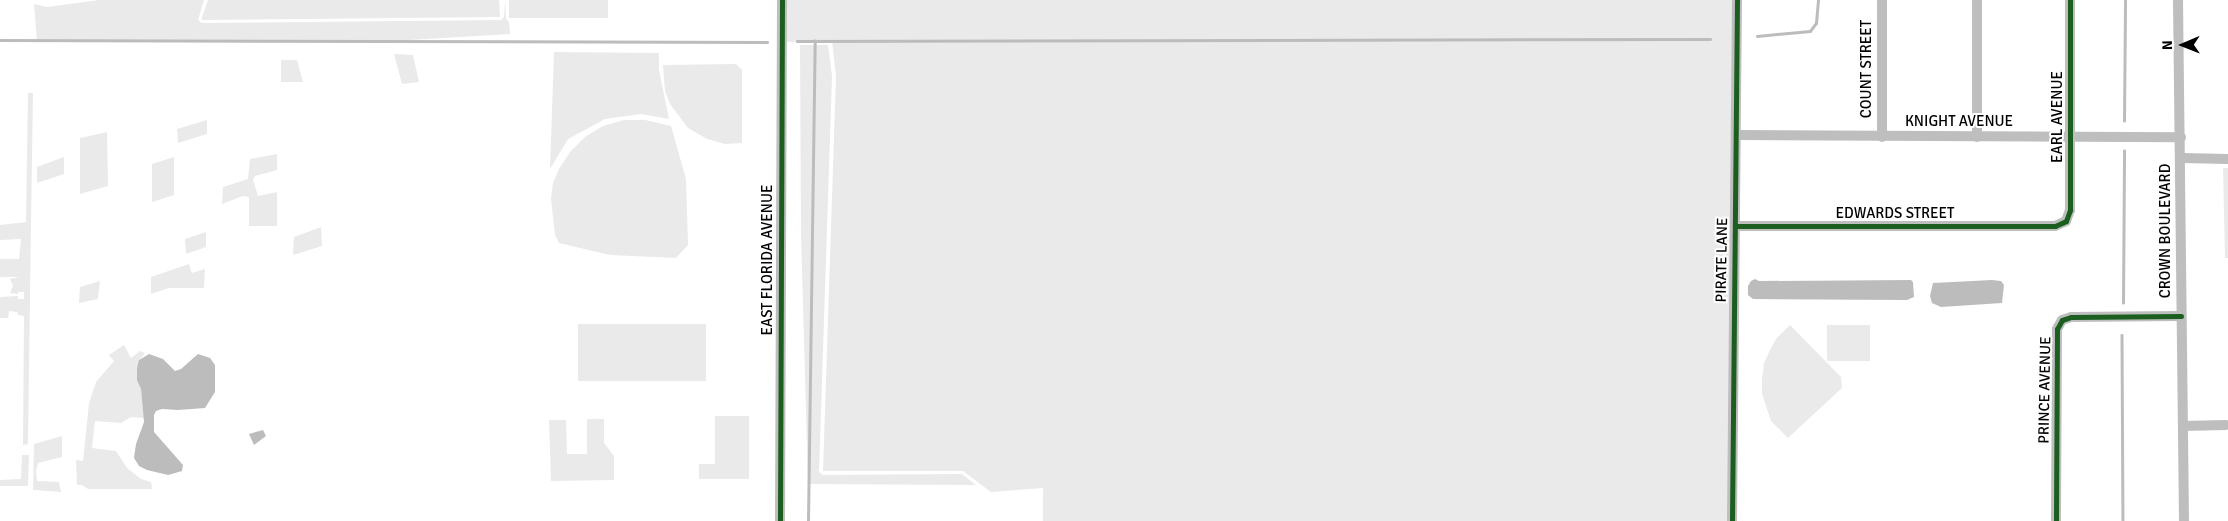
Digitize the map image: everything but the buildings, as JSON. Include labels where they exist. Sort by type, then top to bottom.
[{"type":"street","name":"EAST FLORIDA AVENUE","points":[[780,521],[782,0]]},
{"type":"street","name":"PIRATE LANE","points":[[1732,521],[1737,0]]},
{"type":"street","name":"COUNT STREET","points":[[1882,0],[1882,137]]},
{"type":"street","points":[[1977,0],[1977,137]]},
{"type":"street","name":"EARL AVENUE","points":[[2055,226],[2066,222],[2070,210],[2070,0]]},
{"type":"street","name":"CROWN BOULEVARD","points":[[2178,0],[2184,521]]},
{"type":"street","name":"KNIGHT AVENUE","points":[[1736,135],[2181,137]]},
{"type":"street","points":[[2181,158],[2228,159]]},
{"type":"street","name":"EDWARDS STREET","points":[[1735,226],[2055,226]]},
{"type":"street","name":"PRINCE AVENUE","points":[[2056,521],[2057,329],[2062,320],[2072,317],[2181,316]]},
{"type":"street","points":[[2183,426],[2226,425]]},
{"type":"shaded area","points":[[99,0],[204,0],[198,20],[202,23],[501,20],[504,17],[505,0],[506,19],[509,22],[510,34],[375,42],[37,42],[34,4],[47,7]]},
{"type":"shaded area","points":[[208,0],[499,0],[500,17],[201,20]]},
{"type":"shaded area","points":[[509,0],[608,0],[608,18],[509,18]]},
{"type":"shaded area","points":[[782,0],[1737,0],[1732,521],[1043,521],[1043,488],[991,492],[963,471],[823,471],[836,76],[832,41],[782,42]]},
{"type":"shaded area","points":[[800,45],[828,45],[832,76],[819,472],[823,475],[962,474],[976,485],[808,484],[801,234]]},
{"type":"shaded area","points":[[554,52],[659,53],[659,70],[669,119],[641,114],[605,119],[568,139],[550,169]]},
{"type":"shaded area","points":[[394,54],[413,55],[419,82],[402,84]]},
{"type":"shaded area","points":[[281,60],[297,60],[303,82],[281,82]]},
{"type":"shaded area","points":[[736,64],[742,70],[742,143],[725,144],[707,139],[688,128],[670,104],[665,91],[663,65]]},
{"type":"shaded area","points":[[28,93],[33,93],[28,444],[23,445],[24,316],[18,315],[17,312],[9,311],[8,318],[0,318],[0,297],[18,296],[18,299],[24,299],[24,292],[18,292],[18,294],[10,293],[13,286],[10,279],[19,277],[0,277],[0,259],[19,259],[21,239],[0,240],[0,225],[26,222]]},
{"type":"shaded area","points":[[207,120],[207,134],[178,143],[177,129]]},
{"type":"shaded area","points":[[624,120],[645,120],[671,126],[686,179],[688,245],[676,258],[610,255],[559,243],[555,235],[551,199],[553,183],[559,169],[570,152],[585,137],[603,126]]},
{"type":"shaded area","points":[[107,132],[108,186],[80,194],[80,138]]},
{"type":"shaded area","points":[[277,154],[277,170],[255,176],[253,180],[258,196],[277,192],[277,226],[249,226],[249,197],[243,196],[222,204],[223,187],[248,179],[250,159]]},
{"type":"shaded area","points":[[64,157],[64,174],[37,183],[37,167]]},
{"type":"shaded area","points":[[174,157],[174,195],[152,202],[152,164]]},
{"type":"shaded area","points":[[2223,168],[2228,168],[2228,258],[2225,258]]},
{"type":"shaded area","points":[[321,227],[322,246],[293,255],[294,237]]},
{"type":"shaded area","points":[[206,232],[206,247],[186,254],[185,239]]},
{"type":"shaded area","points":[[189,264],[192,273],[205,269],[204,288],[169,288],[151,294],[151,277]]},
{"type":"shaded area","points":[[1755,279],[1759,281],[1911,280],[1913,282],[1914,297],[1907,300],[1753,299],[1748,295],[1748,286]]},
{"type":"shaded area","points":[[100,281],[98,299],[79,303],[80,287]]},
{"type":"shaded area","points":[[2001,281],[2004,285],[2002,303],[1941,307],[1932,303],[1930,296],[1933,283]]},
{"type":"shaded area","points":[[578,324],[706,324],[706,381],[578,381]]},
{"type":"shaded area","points":[[1790,325],[1841,377],[1842,388],[1788,438],[1771,421],[1762,394],[1762,380],[1764,363],[1770,350],[1776,339]]},
{"type":"shaded area","points":[[1827,325],[1870,325],[1870,361],[1827,361]]},
{"type":"shaded area","points":[[124,345],[131,358],[140,351],[145,353],[139,360],[138,380],[141,389],[144,418],[131,417],[121,423],[95,421],[92,448],[116,451],[127,468],[141,479],[151,482],[152,489],[88,489],[82,485],[77,485],[76,460],[83,461],[89,403],[96,382],[114,361],[109,355]]},
{"type":"shaded area","points":[[149,354],[163,359],[175,371],[181,369],[198,354],[210,358],[215,365],[215,392],[205,408],[162,409],[156,411],[154,415],[154,432],[183,465],[182,471],[168,475],[139,466],[134,458],[136,444],[144,422],[141,389],[137,380],[137,368],[139,360]]},
{"type":"shaded area","points":[[715,416],[749,416],[749,479],[699,479],[699,464],[715,464]]},
{"type":"shaded area","points":[[587,419],[604,419],[604,443],[614,456],[614,480],[551,481],[549,420],[566,420],[567,454],[587,454]]},
{"type":"shaded area","points":[[263,430],[266,436],[254,445],[249,434]]},
{"type":"shaded area","points":[[62,436],[62,457],[38,463],[36,471],[37,481],[59,482],[61,492],[33,490],[34,444]]},
{"type":"shaded area","points":[[22,455],[29,455],[28,486],[0,486],[0,480],[21,479]]},
{"type":"waterway","points":[[1757,36],[1810,31],[1816,23],[1818,0]]},
{"type":"waterway","points":[[2124,121],[2125,0]]},
{"type":"waterway","points":[[797,41],[1710,39]]},
{"type":"waterway","points":[[0,40],[767,42]]},
{"type":"waterway","points":[[808,521],[815,41]]},
{"type":"waterway","points":[[2123,303],[2124,151]]},
{"type":"waterway","points":[[2122,335],[2123,521]]},
{"type":"cycle path","points":[[780,521],[782,0]]},
{"type":"cycle path","points":[[1732,521],[1737,0]]},
{"type":"cycle path","points":[[1735,226],[2055,226],[2066,221],[2070,210],[2070,0]]},
{"type":"cycle path","points":[[2056,521],[2057,329],[2062,320],[2071,317],[2181,316]]}]
